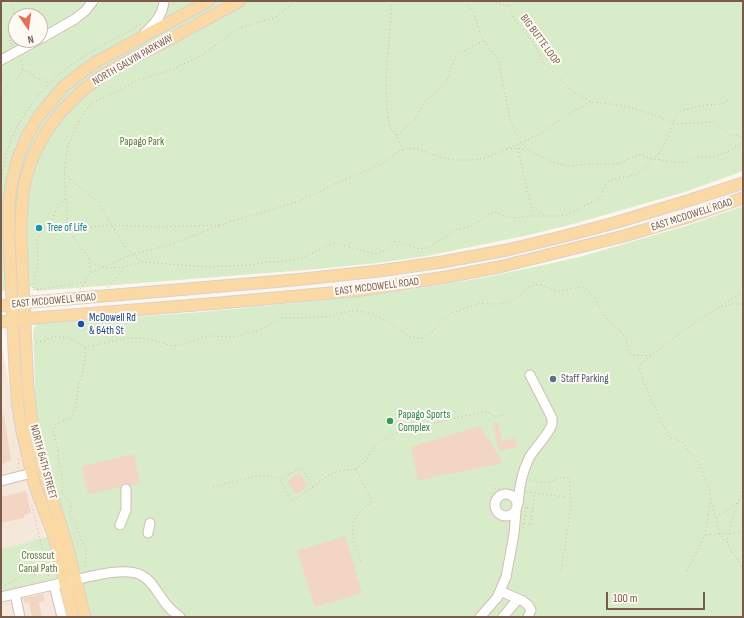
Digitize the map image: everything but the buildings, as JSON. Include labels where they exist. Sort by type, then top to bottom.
[{"type":"main road","name":"NORTH GALVIN PARKWAY","points":[[7,305],[10,238],[10,191],[15,169],[27,136],[39,116],[63,87],[84,70],[96,62],[209,1]]},
{"type":"main road","name":"NORTH GALVIN PARKWAY","points":[[24,303],[21,214],[24,188],[27,174],[35,153],[56,117],[74,97],[104,75],[240,1]]},
{"type":"main road","name":"EAST MCDOWELL ROAD","points":[[7,305],[294,280],[379,271],[442,262],[507,250],[614,223],[743,183]]},
{"type":"main road","name":"EAST MCDOWELL ROAD","points":[[1,322],[362,290],[473,273],[624,236],[688,217],[743,198]]},
{"type":"main road","name":"NORTH 64TH STREET","points":[[24,303],[28,397],[35,437],[37,472],[34,483],[85,617]]},
{"type":"main road","name":"NORTH 64TH STREET","points":[[7,305],[13,321],[15,371],[22,432],[37,472]]},
{"type":"main road","name":"NORTH 64TH STREET","points":[[71,581],[73,617]]},
{"type":"street","points":[[48,34],[75,19],[85,11],[93,1]]},
{"type":"street","points":[[136,40],[154,25],[164,7],[164,1]]},
{"type":"street","points":[[1,60],[23,48]]},
{"type":"street","points":[[480,617],[497,598],[508,570],[514,534],[522,507],[518,495],[528,459],[549,431],[552,424],[552,418],[530,375]]},
{"type":"street","points":[[1,481],[37,472]]},
{"type":"street","points":[[120,525],[126,510],[126,489]]},
{"type":"street","points":[[148,533],[150,523]]},
{"type":"street","points":[[1,597],[102,574],[119,572],[137,573],[151,583],[162,599],[180,617]]},
{"type":"street","points":[[54,585],[62,617]]},
{"type":"street","points":[[500,591],[524,601],[531,610],[528,617]]},
{"type":"street","points":[[15,594],[20,617]]},
{"type":"street","points":[[503,617],[518,598]]},
{"type":"path","points":[[295,1],[276,17],[240,28],[200,56],[173,69],[136,81],[119,91],[91,103],[80,119],[68,145],[64,173],[68,208],[67,229],[87,256],[97,266],[122,267],[142,262],[209,267],[251,265],[302,258],[334,242],[375,254],[385,250],[393,242],[397,241],[424,249],[430,247],[457,229],[474,225],[489,214],[495,212],[511,218],[566,215],[601,197],[605,185],[608,182],[641,172],[661,151],[668,138],[675,117],[679,112],[708,105],[720,104],[730,100]]},
{"type":"path","points":[[392,1],[386,75],[386,94],[389,125],[396,135],[403,150]]},
{"type":"path","points":[[468,1],[482,38],[498,60],[510,119],[521,143],[528,150]]},
{"type":"path","points":[[488,1],[509,6]]},
{"type":"path","name":"BIG BUTTE LOOP","points":[[509,1],[509,6],[515,21],[532,40],[543,62],[573,92],[591,102],[620,105],[652,114],[676,124],[715,122],[730,136],[734,135],[743,137]]},
{"type":"path","points":[[396,135],[414,121],[424,102],[446,83],[457,54],[484,41]]},
{"type":"path","points":[[1,93],[13,82],[22,70],[23,68],[20,58]]},
{"type":"path","points":[[22,70],[33,74],[37,79],[42,79],[50,83]]},
{"type":"path","points":[[90,273],[133,254],[166,246],[222,224],[297,202],[382,164],[400,151],[408,148],[419,149],[453,160],[485,158],[540,134],[568,114],[591,102]]},
{"type":"path","points":[[505,150],[518,148],[528,150],[549,161],[566,166],[616,164],[640,155],[654,159],[686,162],[698,157],[712,157],[727,152],[743,142]]},
{"type":"path","points":[[518,148],[533,216]]},
{"type":"path","points":[[64,173],[98,202],[125,247],[142,262]]},
{"type":"path","points":[[66,198],[58,205],[50,225],[43,227],[37,239],[38,263],[32,290],[86,282]]},
{"type":"path","points":[[530,203],[547,217]]},
{"type":"path","points":[[67,229],[112,225],[159,227],[222,224]]},
{"type":"path","points":[[79,289],[86,282],[90,273],[87,256]]},
{"type":"path","points":[[108,287],[126,266]]},
{"type":"path","points":[[35,342],[66,337],[85,348],[131,338],[152,340],[172,346],[181,346],[209,336],[238,336],[259,330],[282,318],[322,317],[352,311],[372,314],[411,337],[422,338],[431,333],[438,324],[451,313],[480,303],[501,304],[510,302],[528,287],[539,284],[558,291],[580,287],[585,288],[596,300],[606,319],[623,334],[628,351],[633,355],[652,355]]},
{"type":"path","points":[[743,292],[691,325],[638,366],[650,397],[669,437],[682,442],[700,465],[709,488],[720,534],[743,569]]},
{"type":"path","points":[[718,307],[731,304],[743,304]]},
{"type":"path","points":[[85,348],[85,360],[79,383],[74,414],[71,418],[55,425],[53,432],[63,484],[62,494],[70,501],[71,517],[76,522],[79,534],[88,552],[85,563],[87,572]]},
{"type":"path","points":[[280,479],[291,500],[297,498],[329,475],[340,471],[355,469],[366,461],[371,450],[380,440],[399,431],[483,412],[490,413],[494,417],[505,414]]},
{"type":"path","points":[[213,487],[256,476],[269,476],[280,479],[301,468],[313,487]]},
{"type":"path","points":[[355,469],[372,502],[363,508],[356,516],[352,525],[353,539],[362,564]]},
{"type":"path","points":[[522,477],[531,481],[545,482],[553,481],[562,477],[569,480],[571,486],[571,508],[561,570]]},
{"type":"path","points":[[493,485],[495,489],[513,490]]},
{"type":"path","points":[[727,543],[731,522],[743,488]]},
{"type":"path","points":[[526,492],[566,497]]},
{"type":"path","points":[[524,524],[531,525],[536,494]]},
{"type":"path","points":[[687,571],[705,535],[711,499]]},
{"type":"path","points":[[716,517],[731,508],[738,501]]},
{"type":"path","points":[[32,506],[44,559],[50,580],[54,585]]},
{"type":"path","points":[[523,528],[525,516],[522,507],[534,509]]},
{"type":"path","points":[[525,516],[532,517]]},
{"type":"path","points":[[705,535],[743,532]]},
{"type":"path","points":[[1,586],[18,578],[38,553],[44,555]]},
{"type":"path","points":[[30,583],[44,559]]},
{"type":"shaded area","points":[[1,343],[25,467],[45,537],[1,549]]},
{"type":"shaded area","points":[[52,582],[59,617],[1,617],[1,594]]},
{"type":"green space","name":"Papago Park","points":[[1,1],[743,1],[743,171],[688,191],[573,224],[529,235],[427,256],[377,263],[306,270],[37,291],[30,286],[1,291]]},
{"type":"green space","name":"Papago Sports Complex","points":[[743,206],[743,617],[90,617],[80,574],[1,594],[1,549],[45,537],[69,536],[51,483],[39,439],[34,403],[35,384],[33,332],[37,324],[203,312],[362,296],[482,278],[583,256],[689,225]]},
{"type":"place","name":"Tree of Life","points":[[39,228]]},
{"type":"place","name":"McDowell Rd & 64th St","points":[[81,324]]},
{"type":"place","name":"Staff Parking","points":[[553,379]]},
{"type":"place","name":"Papago Sports Complex","points":[[390,421]]},
{"type":"park label","name":"Crosscut Canal Path","points":[[38,562]]}]
